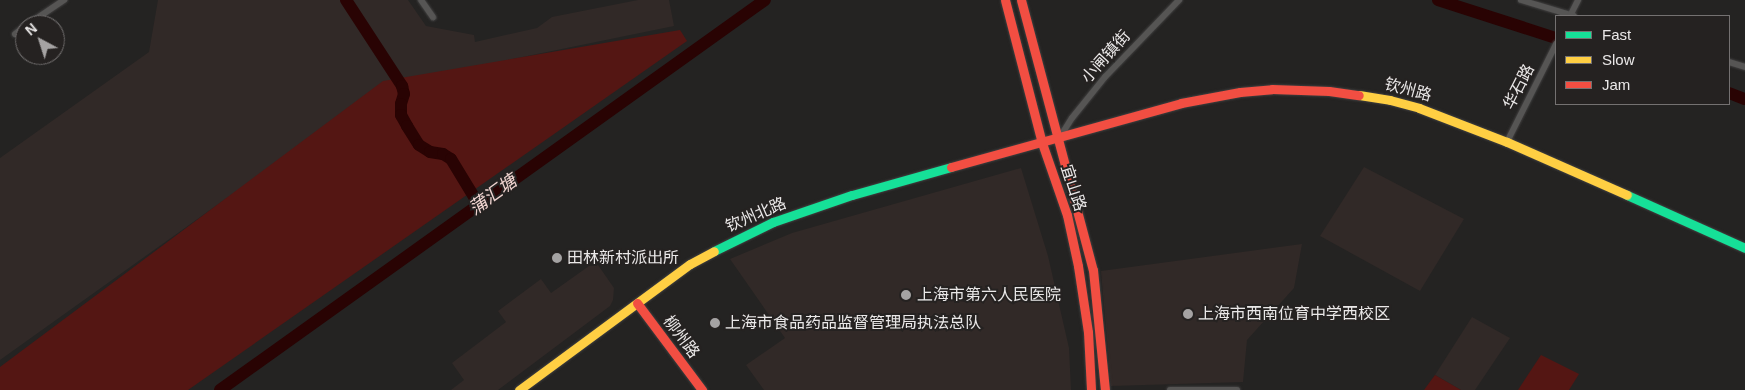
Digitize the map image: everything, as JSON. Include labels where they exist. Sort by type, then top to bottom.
[{"type":"street","points":[[42,15],[64,0]]},
{"type":"street","points":[[421,0],[433,17]]},
{"type":"street","name":"宜山路","points":[[1005,0],[1042,143],[1067,215],[1078,266],[1088,332],[1091,390]]},
{"type":"street","name":"宜山路","points":[[1021,0],[1093,270],[1105,390]]},
{"type":"street","name":"小闸镇街","points":[[1059,138],[1072,118],[1105,77],[1179,0]]},
{"type":"street","points":[[1521,0],[1569,15]]},
{"type":"street","points":[[1572,15],[1578,0]]},
{"type":"street","name":"华石路","points":[[1507,142],[1555,46]]},
{"type":"street","points":[[1730,62],[1745,67]]},
{"type":"street","name":"钦州路","points":[[1042,143],[1209,97],[1240,92],[1302,89],[1358,94],[1397,102],[1456,121],[1745,248]]},
{"type":"street","name":"钦州北路","points":[[519,390],[690,264],[739,237],[773,222],[852,195],[1042,143]]},
{"type":"street","name":"柳州路","points":[[637,303],[702,390]]},
{"type":"street","points":[[1170,390],[1237,390]]},
{"type":"shaded area","points":[[158,0],[408,0],[426,26],[474,35],[475,42],[537,28],[552,17],[638,0],[669,0],[674,26],[385,85],[0,360],[0,158],[149,52]]},
{"type":"shaded area","points":[[680,30],[687,41],[188,390],[0,390],[0,367],[383,81]]},
{"type":"shaded area","points":[[1364,167],[1464,219],[1420,291],[1320,236]]},
{"type":"shaded area","name":"上海市第六人民医院","points":[[1021,168],[1048,256],[1069,348],[1071,390],[764,390],[746,365],[785,338],[730,259],[792,233]]},
{"type":"shaded area","name":"上海市西南位育中学西校区","points":[[1302,244],[1294,288],[1247,340],[1243,382],[1111,386],[1101,271]]},
{"type":"shaded area","points":[[598,265],[614,288],[613,300],[610,306],[498,390],[451,390],[464,380],[452,363],[506,322],[498,311],[541,279],[551,293],[589,266]]},
{"type":"shaded area","points":[[1472,317],[1510,338],[1475,390],[1461,390],[1435,375]]},
{"type":"shaded area","points":[[1541,355],[1579,374],[1569,390],[1518,390]]},
{"type":"shaded area","points":[[1435,375],[1461,390],[1424,390]]},
{"type":"waterway","points":[[346,0],[402,86],[404,94],[401,104],[401,115],[419,145],[430,152],[443,154],[451,159],[479,205]]},
{"type":"waterway","name":"蒲汇塘","points":[[220,390],[765,0]]},
{"type":"waterway","name":"蒲汇塘","points":[[1438,0],[1555,38]]},
{"type":"waterway","name":"蒲汇塘","points":[[1730,93],[1745,99]]},
{"type":"traffic: fast","points":[[714,251],[773,222],[852,195],[951,167]]},
{"type":"traffic: fast","points":[[1627,195],[1745,248]]},
{"type":"traffic: slow","points":[[1359,95],[1390,100],[1419,108],[1507,142],[1627,195]]},
{"type":"traffic: slow","points":[[519,390],[690,264],[714,251]]},
{"type":"traffic: jam","points":[[1005,0],[1042,143],[1067,215],[1078,266],[1088,332],[1091,390]]},
{"type":"traffic: jam","points":[[1021,0],[1093,270],[1105,390]]},
{"type":"traffic: jam","points":[[951,167],[1181,103],[1240,92],[1272,89],[1329,91],[1359,95]]},
{"type":"traffic: jam","points":[[637,303],[702,390]]},
{"type":"place","name":"田林新村派出所","points":[[557,258]]},
{"type":"place","name":"上海市第六人民医院","points":[[906,295]]},
{"type":"place","name":"上海市西南位育中学西校区","points":[[1188,314]]},
{"type":"place","name":"上海市食品药品监督管理局执法总队","points":[[715,323]]}]
